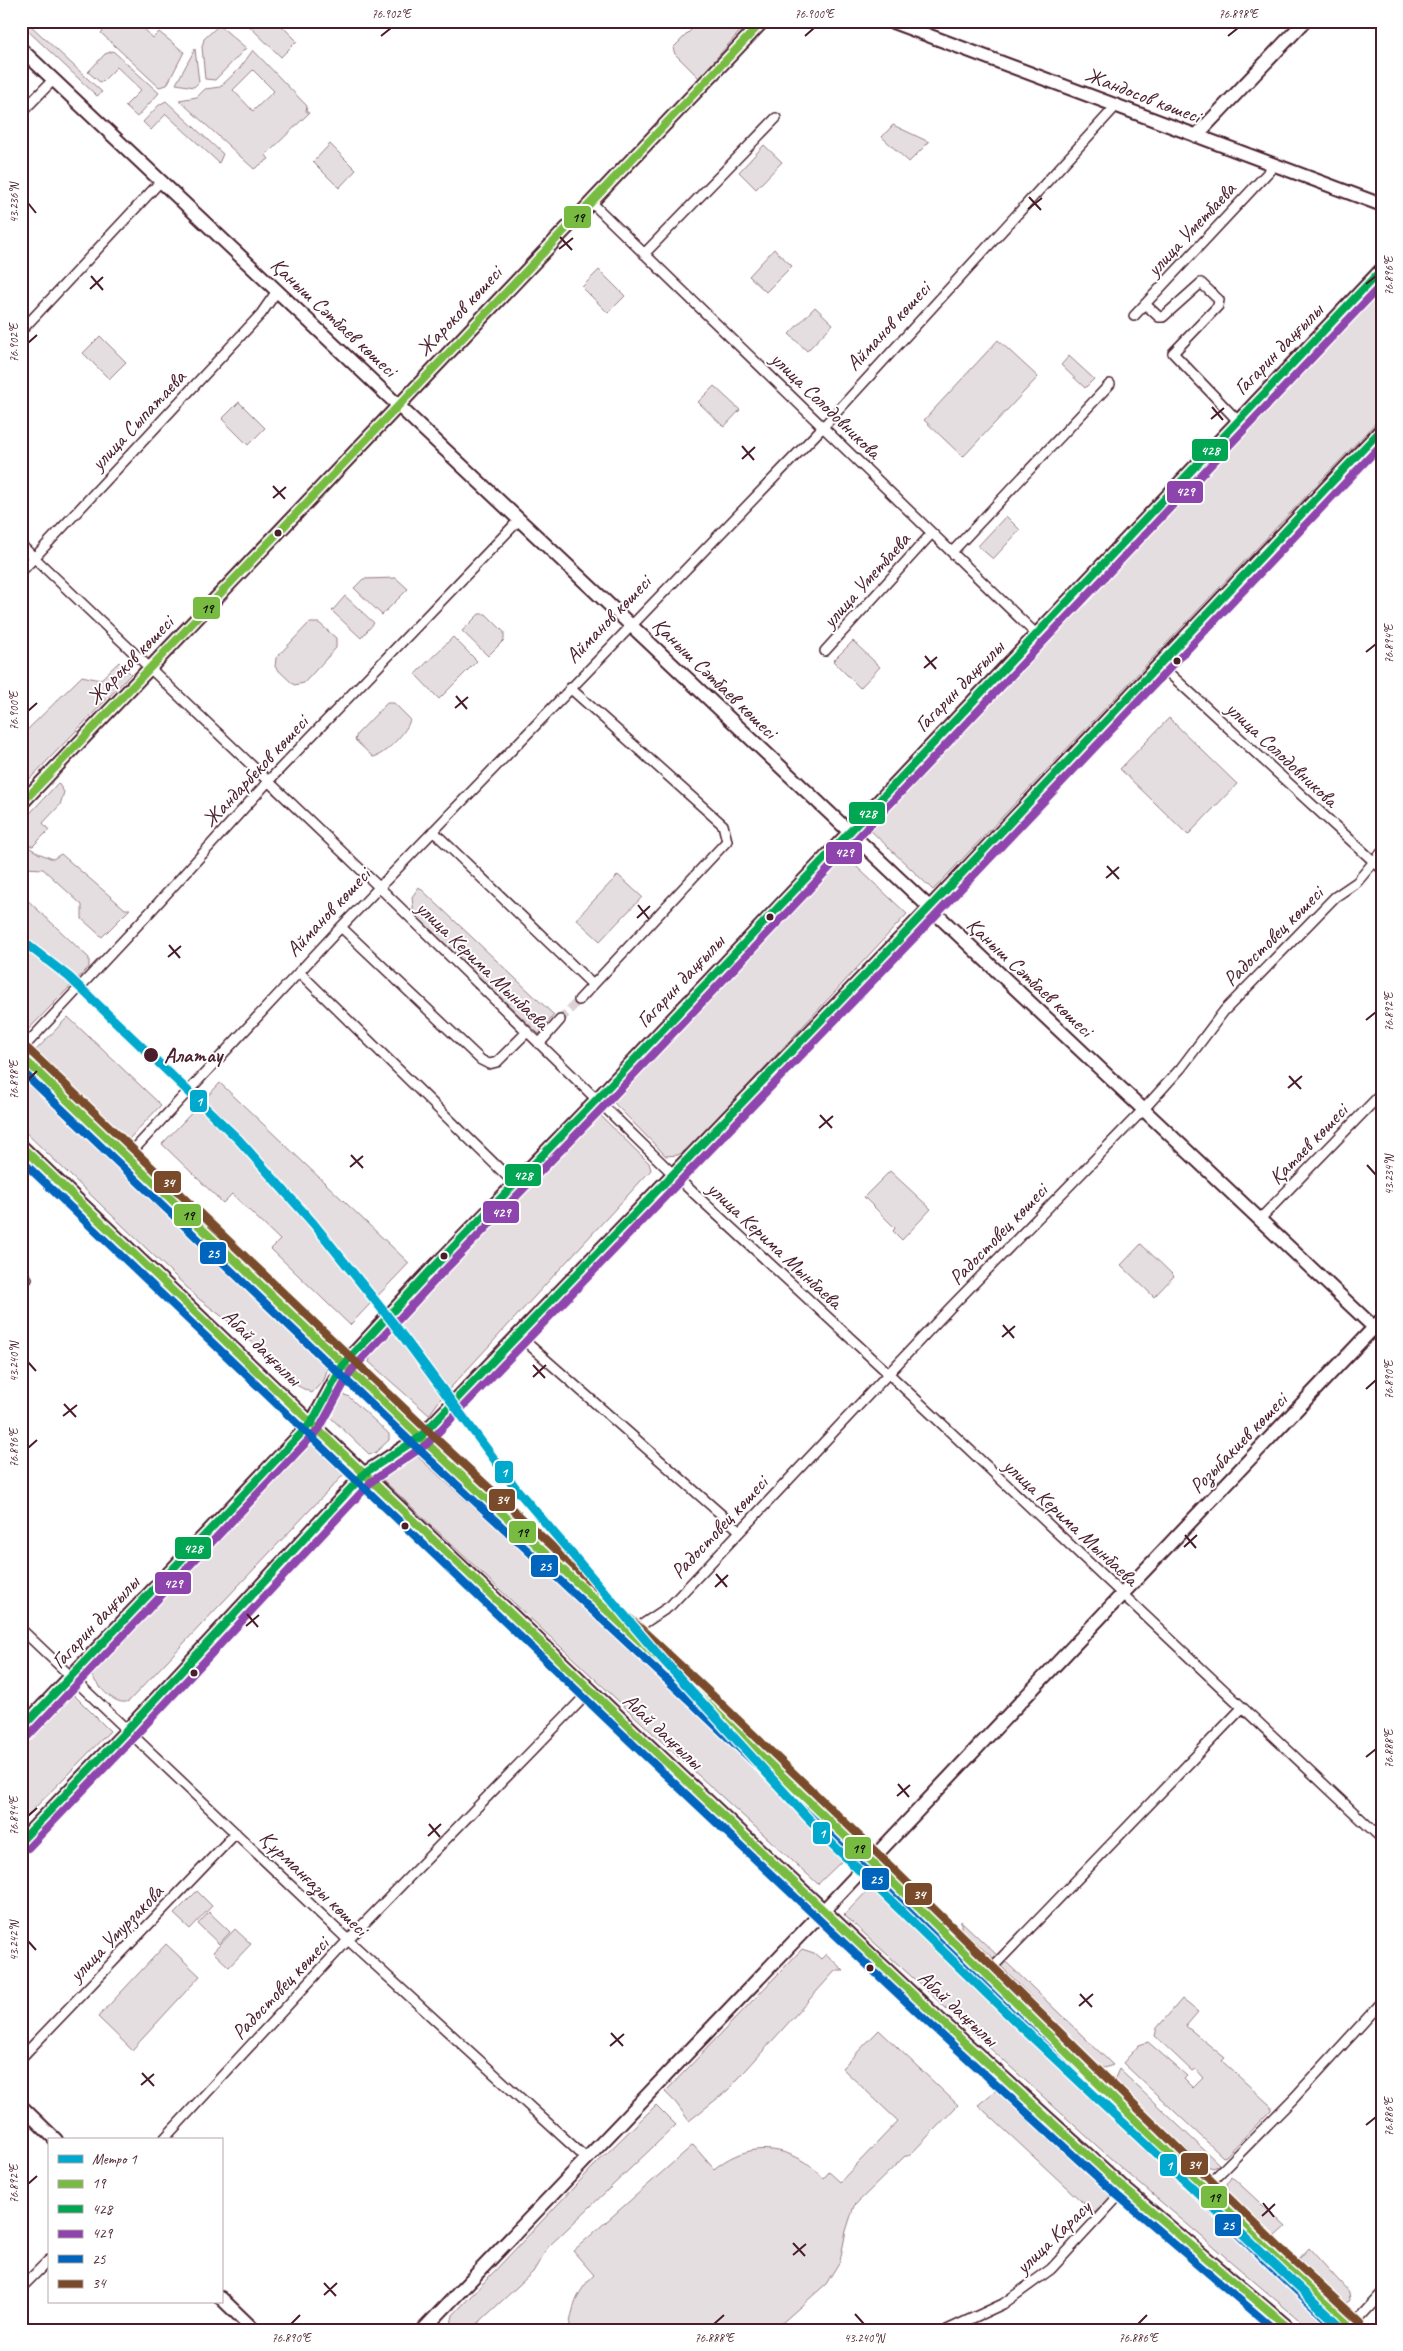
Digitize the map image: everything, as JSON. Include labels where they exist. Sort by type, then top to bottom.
[{"type":"main road","name":"Жароков көшесі","points":[[21,804],[763,21]]},
{"type":"main road","name":"Жандосов көшесі","points":[[890,21],[1382,205]]},
{"type":"main road","points":[[1196,136],[1305,21]]},
{"type":"main road","name":"Қаныш Сәтбаев көшесі","points":[[21,48],[1259,1220],[1379,1327]]},
{"type":"main road","name":"Гагарин даңғылы","points":[[21,1729],[312,1422],[343,1365],[1382,269]]},
{"type":"main road","points":[[21,1840],[128,1729],[365,1473],[420,1438],[672,1173],[929,908],[1382,429]]},
{"type":"main road","name":"Абай даңғылы","points":[[21,1056],[420,1438],[631,1632],[870,1860],[1273,2255],[1353,2329]]},
{"type":"main road","name":"Абай даңғылы","points":[[21,1146],[939,2019],[1125,2189],[1292,2330]]},
{"type":"main road","name":"Розыбакиев көшесі","points":[[870,1860],[1379,1327]]},
{"type":"main road","points":[[423,2330],[870,1860]]},
{"type":"main road","points":[[21,2106],[54,2138]]},
{"type":"main road","points":[[222,2299],[254,2330]]},
{"type":"street","points":[[21,113],[54,79]]},
{"type":"street","name":"Айманов көшесі","points":[[127,1157],[340,927],[823,427],[1116,106]]},
{"type":"street","points":[[644,254],[776,118]]},
{"type":"street","name":"улица Уметбаева","points":[[1134,316],[1274,166]]},
{"type":"street","points":[[21,331],[161,181]]},
{"type":"street","name":"улица Солодовникова","points":[[591,202],[1036,634]]},
{"type":"street","points":[[1145,304],[1159,317],[1163,316],[1201,283],[1219,300],[1218,306],[1173,353],[1238,421]]},
{"type":"street","name":"улица Сыпатаева","points":[[21,572],[261,314],[277,291]]},
{"type":"street","points":[[952,552],[1110,384]]},
{"type":"street","name":"Жандарбеков көшесі","points":[[21,1050],[268,781],[519,520]]},
{"type":"street","name":"улица Уметбаева","points":[[825,651],[932,533]]},
{"type":"street","name":"улица Керима Мынбаева","points":[[21,545],[379,887],[672,1173],[888,1373],[1382,1839]]},
{"type":"street","name":"улица Солодовникова","points":[[1159,664],[1382,869]]},
{"type":"street","points":[[570,688],[723,825],[728,841],[579,1000]]},
{"type":"street","points":[[433,831],[593,985]]},
{"type":"street","name":"Радостовец көшесі","points":[[631,1632],[670,1606],[888,1373],[1143,1110],[1181,1068],[1224,1011],[1335,897],[1358,882],[1382,852]]},
{"type":"street","points":[[340,927],[482,1060],[489,1064],[497,1062],[527,1032]]},
{"type":"street","points":[[299,972],[514,1183]]},
{"type":"street","points":[[539,1044],[560,1020]]},
{"type":"street","name":"Қатаев көшесі","points":[[1259,1220],[1382,1093]]},
{"type":"street","points":[[518,1334],[740,1531]]},
{"type":"street","name":"Құрманғазы көшесі","points":[[21,1629],[348,1940],[587,2159]]},
{"type":"street","name":"Радостовец көшесі","points":[[166,2138],[348,1940],[591,1690]]},
{"type":"street","points":[[986,1974],[1242,1708]]},
{"type":"street","name":"улица Умурзакова","points":[[21,2058],[236,1833]]},
{"type":"street","points":[[1205,2188],[1287,2105],[1382,2002]]},
{"type":"street","name":"улица Карасу","points":[[947,2330],[1003,2304],[1051,2269],[1125,2189]]},
{"type":"street","points":[[21,2288],[48,2261]]},
{"type":"street","points":[[1353,2329],[1382,2293]]},
{"type":"shaded area","points":[[112,21],[137,21],[153,38],[159,32],[184,52],[167,85],[159,87],[101,33]]},
{"type":"shaded area","points":[[244,21],[277,21],[297,41],[281,57]]},
{"type":"shaded area","points":[[687,21],[749,21],[699,78],[675,54],[673,48],[693,28]]},
{"type":"shaded area","points":[[28,23],[102,92],[97,96],[24,27]]},
{"type":"shaded area","points":[[219,25],[246,48],[215,80],[205,79],[202,47],[204,39]]},
{"type":"shaded area","points":[[195,49],[199,82],[194,87],[176,84]]},
{"type":"shaded area","points":[[253,50],[307,106],[306,111],[309,113],[266,155],[269,159],[254,169],[179,100],[197,97],[205,89],[220,87],[240,68]],"holes":[[[253,70],[274,91],[253,111],[233,90]]]},
{"type":"shaded area","points":[[113,51],[159,93],[137,117],[125,106],[141,90],[117,67],[101,83],[88,72],[105,54]]},
{"type":"shaded area","points":[[166,101],[223,154],[219,163],[166,114],[151,130],[143,122],[159,105]]},
{"type":"shaded area","points":[[893,125],[929,142],[909,162],[882,137]]},
{"type":"shaded area","points":[[330,144],[356,170],[339,188],[313,162]]},
{"type":"shaded area","points":[[764,145],[782,162],[756,189],[739,172]]},
{"type":"shaded area","points":[[774,249],[792,266],[766,292],[749,276]]},
{"type":"shaded area","points":[[599,270],[625,296],[608,313],[582,287]]},
{"type":"shaded area","points":[[1382,279],[1382,416],[933,890],[866,826]]},
{"type":"shaded area","points":[[815,307],[833,324],[807,351],[789,334]]},
{"type":"shaded area","points":[[100,336],[126,362],[109,379],[83,353]]},
{"type":"shaded area","points":[[998,340],[1038,377],[963,457],[924,420]]},
{"type":"shaded area","points":[[1069,356],[1094,379],[1085,388],[1061,365]]},
{"type":"shaded area","points":[[714,386],[740,410],[724,427],[698,402]]},
{"type":"shaded area","points":[[239,402],[265,428],[248,445],[222,419]]},
{"type":"shaded area","points":[[1006,516],[1020,530],[993,559],[978,546]]},
{"type":"shaded area","points":[[396,578],[408,589],[382,615],[354,588],[363,579]]},
{"type":"shaded area","points":[[345,596],[374,623],[361,638],[332,611]]},
{"type":"shaded area","points":[[479,614],[486,614],[504,632],[504,640],[488,656],[462,631]]},
{"type":"shaded area","points":[[309,623],[319,623],[336,638],[336,648],[304,683],[294,685],[275,667],[276,658]]},
{"type":"shaded area","points":[[453,637],[477,661],[439,699],[415,674]]},
{"type":"shaded area","points":[[853,641],[880,667],[860,688],[833,661]]},
{"type":"shaded area","points":[[119,662],[131,674],[21,788],[21,736],[82,676],[100,680]]},
{"type":"shaded area","points":[[387,703],[394,703],[410,719],[409,724],[395,742],[378,756],[373,757],[355,740],[357,734]]},
{"type":"shaded area","points":[[1169,718],[1237,784],[1188,835],[1120,769]]},
{"type":"shaded area","points":[[58,783],[64,792],[60,805],[43,823],[49,830],[33,846],[25,845],[53,859],[61,854],[125,909],[130,909],[102,937],[82,919],[82,905],[43,869],[26,868],[21,864],[21,823]]},
{"type":"shaded area","points":[[841,852],[907,914],[692,1146],[678,1155],[666,1156],[615,1104],[612,1096]]},
{"type":"shaded area","points":[[618,875],[642,897],[600,941],[576,919]]},
{"type":"shaded area","points":[[419,887],[554,1015],[539,1034],[414,915],[412,897]]},
{"type":"shaded area","points":[[21,894],[89,958],[89,967],[21,1037]]},
{"type":"shaded area","points":[[68,1017],[161,1105],[128,1140],[35,1051]]},
{"type":"shaded area","points":[[21,1076],[322,1361],[327,1370],[324,1380],[312,1393],[298,1386],[236,1327],[199,1299],[21,1128]]},
{"type":"shaded area","points":[[220,1083],[409,1263],[350,1325],[271,1249],[280,1240],[232,1194],[223,1203],[162,1144]]},
{"type":"shaded area","points":[[596,1116],[601,1116],[649,1163],[651,1170],[442,1397],[429,1415],[369,1362],[373,1349],[427,1286]]},
{"type":"shaded area","points":[[890,1171],[931,1209],[902,1240],[893,1231],[895,1228],[864,1197]]},
{"type":"shaded area","points":[[1141,1244],[1174,1276],[1154,1297],[1121,1265]]},
{"type":"shaded area","points":[[339,1394],[348,1396],[389,1434],[389,1440],[375,1453],[369,1454],[329,1416],[326,1407]]},
{"type":"shaded area","points":[[313,1439],[347,1471],[129,1701],[117,1701],[105,1693],[89,1670]]},
{"type":"shaded area","points":[[406,1455],[416,1455],[743,1752],[848,1855],[818,1884],[676,1755],[384,1481],[382,1474],[390,1465]]},
{"type":"shaded area","points":[[71,1692],[110,1731],[21,1822],[21,1745]]},
{"type":"shaded area","points":[[872,1886],[1073,2072],[1337,2330],[1311,2330],[1119,2166],[844,1915]]},
{"type":"shaded area","points":[[197,1891],[212,1906],[190,1929],[174,1914]]},
{"type":"shaded area","points":[[209,1912],[230,1932],[219,1944],[198,1924]]},
{"type":"shaded area","points":[[961,1921],[999,1957],[995,1960],[961,1929]]},
{"type":"shaded area","points":[[235,1929],[251,1944],[229,1967],[213,1952]]},
{"type":"shaded area","points":[[166,1944],[200,1976],[132,2050],[98,2017]]},
{"type":"shaded area","points":[[802,1949],[814,1953],[821,1959],[826,1954],[844,1971],[835,1971],[728,2090],[689,2121],[665,2092]]},
{"type":"shaded area","points":[[1005,1961],[1113,2065],[1105,2068],[1098,2065],[1001,1966]]},
{"type":"shaded area","points":[[1182,1999],[1198,2012],[1186,2026],[1225,2058],[1222,2061],[1271,2106],[1271,2110],[1223,2157],[1123,2063],[1139,2045],[1148,2042],[1187,2076],[1184,2079],[1193,2088],[1203,2078],[1195,2069],[1192,2071],[1155,2036],[1157,2028]]},
{"type":"shaded area","points":[[879,2030],[958,2105],[909,2156],[905,2156],[854,2206],[846,2231],[840,2261],[826,2284],[774,2330],[569,2330],[576,2300],[583,2287],[594,2275],[573,2251],[693,2145],[714,2169],[735,2156],[746,2152],[756,2150],[779,2151],[802,2160],[824,2178],[829,2172],[840,2182],[898,2121],[842,2068]]},
{"type":"shaded area","points":[[1119,2069],[1220,2165],[1213,2168],[1204,2165],[1120,2088],[1115,2078]]},
{"type":"shaded area","points":[[1004,2084],[1119,2186],[1115,2195],[1094,2213],[978,2105]]},
{"type":"shaded area","points":[[656,2105],[676,2125],[548,2247],[533,2272],[473,2328],[455,2330],[451,2324],[453,2315],[593,2167]]},
{"type":"shaded area","points":[[1231,2176],[1286,2227],[1275,2237],[1230,2195],[1227,2184]]},
{"type":"shaded area","points":[[1309,2248],[1349,2292],[1350,2300],[1347,2304],[1340,2303],[1298,2260]]},
{"type":"tunnel","points":[[560,1020],[579,1000]]},
{"type":"metro line","name":"1","points":[[21,940],[69,977],[238,1139],[313,1223],[393,1323],[518,1491],[655,1651],[829,1841],[1015,2021],[1344,2330]]},
{"type":"transit line","name":"19","points":[[21,804],[763,21]]},
{"type":"transit line","name":"428","points":[[21,1729],[312,1422],[343,1365],[431,1270],[596,1100],[1382,269]]},
{"type":"transit line","name":"429","points":[[28,1736],[319,1429],[351,1371],[438,1277],[603,1107],[1382,284]]},
{"type":"transit line","name":"428","points":[[21,1841],[128,1729],[365,1473],[420,1437],[912,926],[1382,429]]},
{"type":"transit line","name":"429","points":[[28,1848],[372,1481],[427,1444],[919,933],[1382,444]]},
{"type":"transit line","name":"34","points":[[28,1049],[427,1430],[705,1688],[877,1853],[1280,2248],[1361,2323]]},
{"type":"transit line","name":"19","points":[[21,1056],[420,1437],[698,1695],[870,1860],[1273,2255],[1354,2330]]},
{"type":"transit line","name":"25","points":[[21,1070],[413,1444],[691,1702],[863,1867],[1266,2262],[1339,2330]]},
{"type":"transit line","name":"19","points":[[21,1146],[643,1740],[939,2019],[1125,2189],[1291,2330]]},
{"type":"transit line","name":"25","points":[[21,1160],[636,1747],[932,2026],[1118,2196],[1275,2330]]},
{"type":"place","name":"Алатау","points":[[151,1055]]}]
